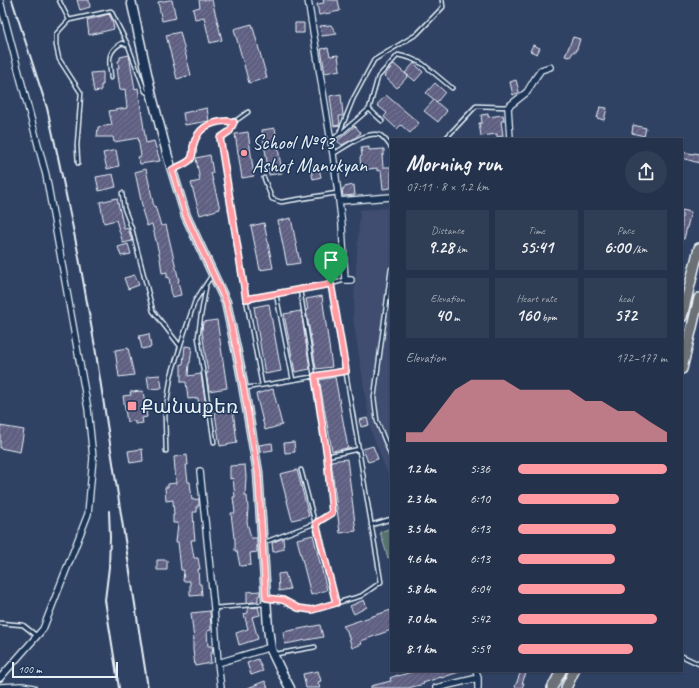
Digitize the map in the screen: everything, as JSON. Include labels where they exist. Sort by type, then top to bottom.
[{"type":"main road","points":[[131,0],[152,96],[186,216],[226,302],[240,367],[258,472],[264,542],[268,628],[272,650],[290,688]]},
{"type":"main road","points":[[683,313],[699,248]]},
{"type":"main road","points":[[683,365],[699,298]]},
{"type":"main road","points":[[552,688],[560,672]]},
{"type":"main road","points":[[567,687],[574,672]]},
{"type":"street","points":[[308,0],[333,154],[342,225],[345,280],[351,280]]},
{"type":"street","points":[[0,1],[46,175],[88,409],[93,458],[88,514],[43,629],[0,678]]},
{"type":"street","points":[[510,138],[508,107],[527,92],[541,70],[550,67]]},
{"type":"street","points":[[339,201],[390,197]]},
{"type":"street","points":[[200,471],[221,688]]},
{"type":"street","points":[[218,663],[272,650]]},
{"type":"street","points":[[476,672],[478,688]]},
{"type":"street","points":[[436,688],[478,678]]},
{"type":"street","points":[[0,687],[22,686],[33,688]]},
{"type":"lane","points":[[59,0],[69,20]]},
{"type":"lane","points":[[339,134],[353,99],[374,60],[417,34],[443,7],[442,0]]},
{"type":"lane","points":[[78,162],[77,145],[81,93],[59,59],[56,45],[56,34],[69,20],[111,11],[128,45],[145,91],[152,96]]},
{"type":"lane","points":[[111,78],[109,58],[117,46],[122,43],[128,45]]},
{"type":"lane","points":[[330,142],[369,109],[378,77],[398,55],[410,58],[423,64],[452,88]]},
{"type":"lane","points":[[446,138],[476,106],[508,107]]},
{"type":"lane","points":[[369,109],[382,121]]},
{"type":"lane","points":[[248,112],[234,122],[230,131],[220,138],[246,299],[262,385]]},
{"type":"lane","points":[[172,170],[190,160],[192,157],[194,143],[200,130],[217,122],[234,122]]},
{"type":"lane","points":[[333,154],[371,134],[380,136],[390,146]]},
{"type":"lane","points":[[264,178],[272,200],[281,202],[338,193]]},
{"type":"lane","points":[[122,192],[124,208],[132,229],[153,311],[180,346]]},
{"type":"lane","points":[[166,451],[165,415],[171,376],[195,301],[213,275]]},
{"type":"lane","points":[[390,277],[374,398],[377,421],[390,454]]},
{"type":"lane","points":[[246,299],[300,290],[345,280]]},
{"type":"lane","points":[[207,284],[198,338],[214,442]]},
{"type":"lane","points":[[214,608],[266,600],[283,600],[298,608],[312,610],[361,596],[381,582],[331,284]]},
{"type":"lane","points":[[264,542],[316,523],[332,513],[327,456],[300,290]]},
{"type":"lane","points":[[276,294],[293,380]]},
{"type":"lane","points":[[244,389],[346,371]]},
{"type":"lane","points":[[327,456],[359,449]]},
{"type":"lane","points":[[301,470],[336,603]]},
{"type":"lane","points":[[371,524],[390,519]]},
{"type":"lane","points":[[0,623],[23,625],[37,636]]},
{"type":"lane","points":[[272,650],[315,647]]},
{"type":"lane","points":[[683,656],[699,664]]},
{"type":"shaded area","points":[[390,208],[390,479],[371,431],[353,317],[360,210]]},
{"type":"green space","points":[[390,528],[390,557],[388,558],[380,532]]},
{"type":"building","points":[[77,0],[89,0],[90,7],[80,10]]},
{"type":"building","points":[[172,0],[176,18],[162,21],[158,2]]},
{"type":"building","points":[[199,0],[212,0],[222,40],[210,43],[204,17],[195,19],[193,9],[200,7]]},
{"type":"building","points":[[323,0],[338,0],[340,11],[319,15],[317,4],[324,3]]},
{"type":"building","points":[[109,14],[114,29],[89,35],[87,20]]},
{"type":"building","points":[[295,23],[304,23],[304,33],[295,33]]},
{"type":"building","points":[[252,24],[267,78],[249,83],[234,29]]},
{"type":"building","points":[[331,25],[337,34],[322,36],[320,26]]},
{"type":"building","points":[[180,32],[191,75],[177,79],[166,35]]},
{"type":"building","points":[[573,37],[580,39],[576,52],[574,51],[570,57],[565,56]]},
{"type":"building","points":[[533,45],[540,48],[537,54],[530,51]]},
{"type":"building","points":[[328,48],[330,56],[338,55],[340,70],[325,73],[321,49]]},
{"type":"building","points":[[129,55],[135,89],[138,88],[146,143],[154,141],[160,161],[140,164],[138,157],[141,156],[138,138],[114,142],[113,137],[97,137],[98,127],[112,125],[109,111],[127,108],[125,89],[120,90],[117,68],[119,68],[118,61],[120,60],[120,57]]},
{"type":"building","points":[[414,63],[423,72],[415,81],[405,73]]},
{"type":"building","points":[[394,64],[408,76],[397,88],[384,76]]},
{"type":"building","points":[[103,72],[103,85],[101,85],[101,91],[94,92],[91,73]]},
{"type":"building","points":[[516,80],[519,92],[513,95],[510,82]]},
{"type":"building","points":[[435,83],[445,92],[437,102],[426,93]]},
{"type":"building","points":[[341,94],[343,116],[339,116],[340,125],[334,126],[330,96]]},
{"type":"building","points":[[386,95],[419,123],[410,133],[401,125],[397,129],[384,117],[387,113],[377,105]]},
{"type":"building","points":[[434,100],[447,111],[438,122],[424,111]]},
{"type":"building","points":[[600,107],[607,108],[604,120],[597,118]]},
{"type":"building","points":[[207,108],[209,121],[185,125],[183,113]]},
{"type":"building","points":[[488,114],[488,117],[503,115],[504,121],[501,121],[503,136],[497,137],[497,134],[481,136],[479,123],[482,123],[481,115]]},
{"type":"building","points":[[633,125],[646,128],[644,136],[632,133]]},
{"type":"building","points":[[355,126],[361,133],[342,145],[337,141]]},
{"type":"building","points":[[275,128],[282,173],[269,175],[262,130]]},
{"type":"building","points":[[248,132],[254,176],[242,178],[235,134]]},
{"type":"building","points":[[369,147],[369,150],[384,149],[384,155],[382,155],[383,167],[390,167],[390,188],[383,189],[381,170],[377,171],[377,168],[361,170],[361,148]]},
{"type":"building","points":[[116,150],[119,166],[107,169],[103,153]]},
{"type":"building","points":[[683,152],[699,154],[699,163],[683,158]]},
{"type":"building","points":[[210,155],[213,173],[211,173],[220,209],[200,215],[191,183],[200,181],[196,158]]},
{"type":"building","points":[[318,164],[321,177],[313,179],[310,166]]},
{"type":"building","points":[[146,169],[154,207],[155,206],[161,226],[166,225],[181,295],[172,297],[167,272],[162,273],[152,224],[147,226],[142,210],[135,172]]},
{"type":"building","points":[[113,174],[116,187],[99,191],[96,177]]},
{"type":"building","points":[[354,185],[355,195],[343,196],[342,189],[344,189],[344,187]]},
{"type":"building","points":[[117,198],[124,229],[128,228],[132,241],[123,243],[116,220],[104,223],[100,202]]},
{"type":"building","points":[[683,210],[691,212],[683,239]]},
{"type":"building","points":[[291,218],[300,263],[287,265],[278,221]]},
{"type":"building","points":[[264,223],[273,268],[260,270],[251,226]]},
{"type":"building","points":[[128,244],[131,254],[121,256],[118,247]]},
{"type":"building","points":[[135,275],[139,285],[128,289],[124,278]]},
{"type":"building","points":[[322,296],[332,367],[316,369],[306,310],[308,310],[306,299]]},
{"type":"building","points":[[269,304],[281,371],[265,374],[254,307]]},
{"type":"building","points":[[301,311],[310,369],[295,372],[284,314]]},
{"type":"building","points":[[217,320],[227,388],[209,391],[202,331],[203,322]]},
{"type":"building","points":[[149,334],[151,347],[142,349],[139,336]]},
{"type":"building","points":[[185,346],[192,347],[188,376],[201,374],[207,413],[200,414],[198,398],[188,399],[186,382],[181,382],[181,364],[183,364]]},
{"type":"building","points":[[128,348],[134,375],[119,377],[115,350]]},
{"type":"building","points":[[160,375],[162,388],[149,389],[147,376]]},
{"type":"building","points":[[335,377],[348,448],[332,451],[319,380]]},
{"type":"building","points":[[273,389],[282,425],[265,430],[256,394]]},
{"type":"building","points":[[143,391],[147,417],[142,418],[143,423],[135,424],[135,421],[127,422],[123,396],[131,395],[130,392]]},
{"type":"building","points":[[233,410],[237,443],[220,446],[215,413]]},
{"type":"building","points":[[367,418],[369,425],[361,427],[359,420]]},
{"type":"building","points":[[0,426],[24,430],[20,452],[0,448]]},
{"type":"building","points":[[294,442],[295,452],[285,453],[284,443]]},
{"type":"building","points":[[272,443],[273,450],[260,452],[259,445]]},
{"type":"building","points":[[373,446],[378,459],[368,462],[363,449]]},
{"type":"building","points":[[142,449],[143,461],[130,463],[128,451]]},
{"type":"building","points":[[187,455],[188,465],[186,465],[192,500],[199,499],[197,512],[193,512],[195,540],[191,540],[194,558],[198,558],[200,569],[198,569],[199,584],[201,584],[202,595],[190,596],[190,581],[183,581],[184,570],[181,570],[178,542],[176,542],[178,523],[173,523],[173,500],[166,501],[165,487],[168,487],[168,484],[176,483],[174,457]]},
{"type":"building","points":[[347,459],[356,531],[340,533],[331,461]]},
{"type":"building","points":[[245,465],[245,496],[247,496],[248,508],[247,522],[251,538],[257,538],[257,552],[250,553],[251,565],[240,566],[237,551],[235,551],[235,538],[231,513],[235,513],[233,497],[235,497],[233,478],[230,479],[230,466]]},
{"type":"building","points":[[297,470],[309,516],[292,520],[280,474]]},
{"type":"building","points":[[313,535],[327,590],[311,595],[297,539]]},
{"type":"building","points":[[283,538],[284,549],[273,552],[272,543]]},
{"type":"building","points":[[157,560],[167,560],[167,570],[157,570]]},
{"type":"building","points":[[285,573],[290,589],[279,591],[278,574]]},
{"type":"building","points":[[260,591],[258,601],[247,603],[247,592]]},
{"type":"building","points":[[364,600],[367,607],[354,614],[350,606]]},
{"type":"building","points":[[258,607],[260,615],[252,617],[258,639],[239,645],[236,633],[248,629],[244,614],[248,613],[248,608]]},
{"type":"building","points":[[390,610],[390,630],[361,641],[362,644],[352,648],[347,631],[343,626]]},
{"type":"building","points":[[210,611],[211,630],[207,631],[208,646],[212,646],[213,653],[210,653],[211,663],[195,666],[191,613]]},
{"type":"building","points":[[320,625],[323,637],[285,644],[283,632]]},
{"type":"building","points":[[258,659],[263,671],[251,675],[247,663]]},
{"type":"building","points":[[318,671],[321,681],[318,682],[320,688],[306,688],[303,674]]},
{"type":"building","points":[[412,672],[459,672],[408,688],[371,688],[371,686],[391,681],[390,678]]},
{"type":"building","points":[[521,672],[527,672],[522,683],[524,683],[522,688],[515,687]]},
{"type":"building","points":[[265,681],[268,688],[248,688]]},
{"type":"railway","points":[[12,0],[47,108],[78,252],[95,347],[148,688]]},
{"type":"railway","points":[[109,511],[109,567],[105,600],[119,688]]},
{"type":"place","name":"School №93 Ashot Manukyan","points":[[244,153]]},
{"type":"place","name":"Քանաքեռ","points":[[132,406]]},
{"type":"route","points":[[217,122],[234,122],[230,131],[220,138],[246,299],[331,284],[346,371],[315,376],[327,456],[332,513],[316,523],[336,603],[312,610],[298,608],[283,600],[266,598],[264,542],[258,472],[240,367],[226,302],[186,216],[172,170],[190,160],[192,157],[194,143],[200,130],[217,122]]}]
